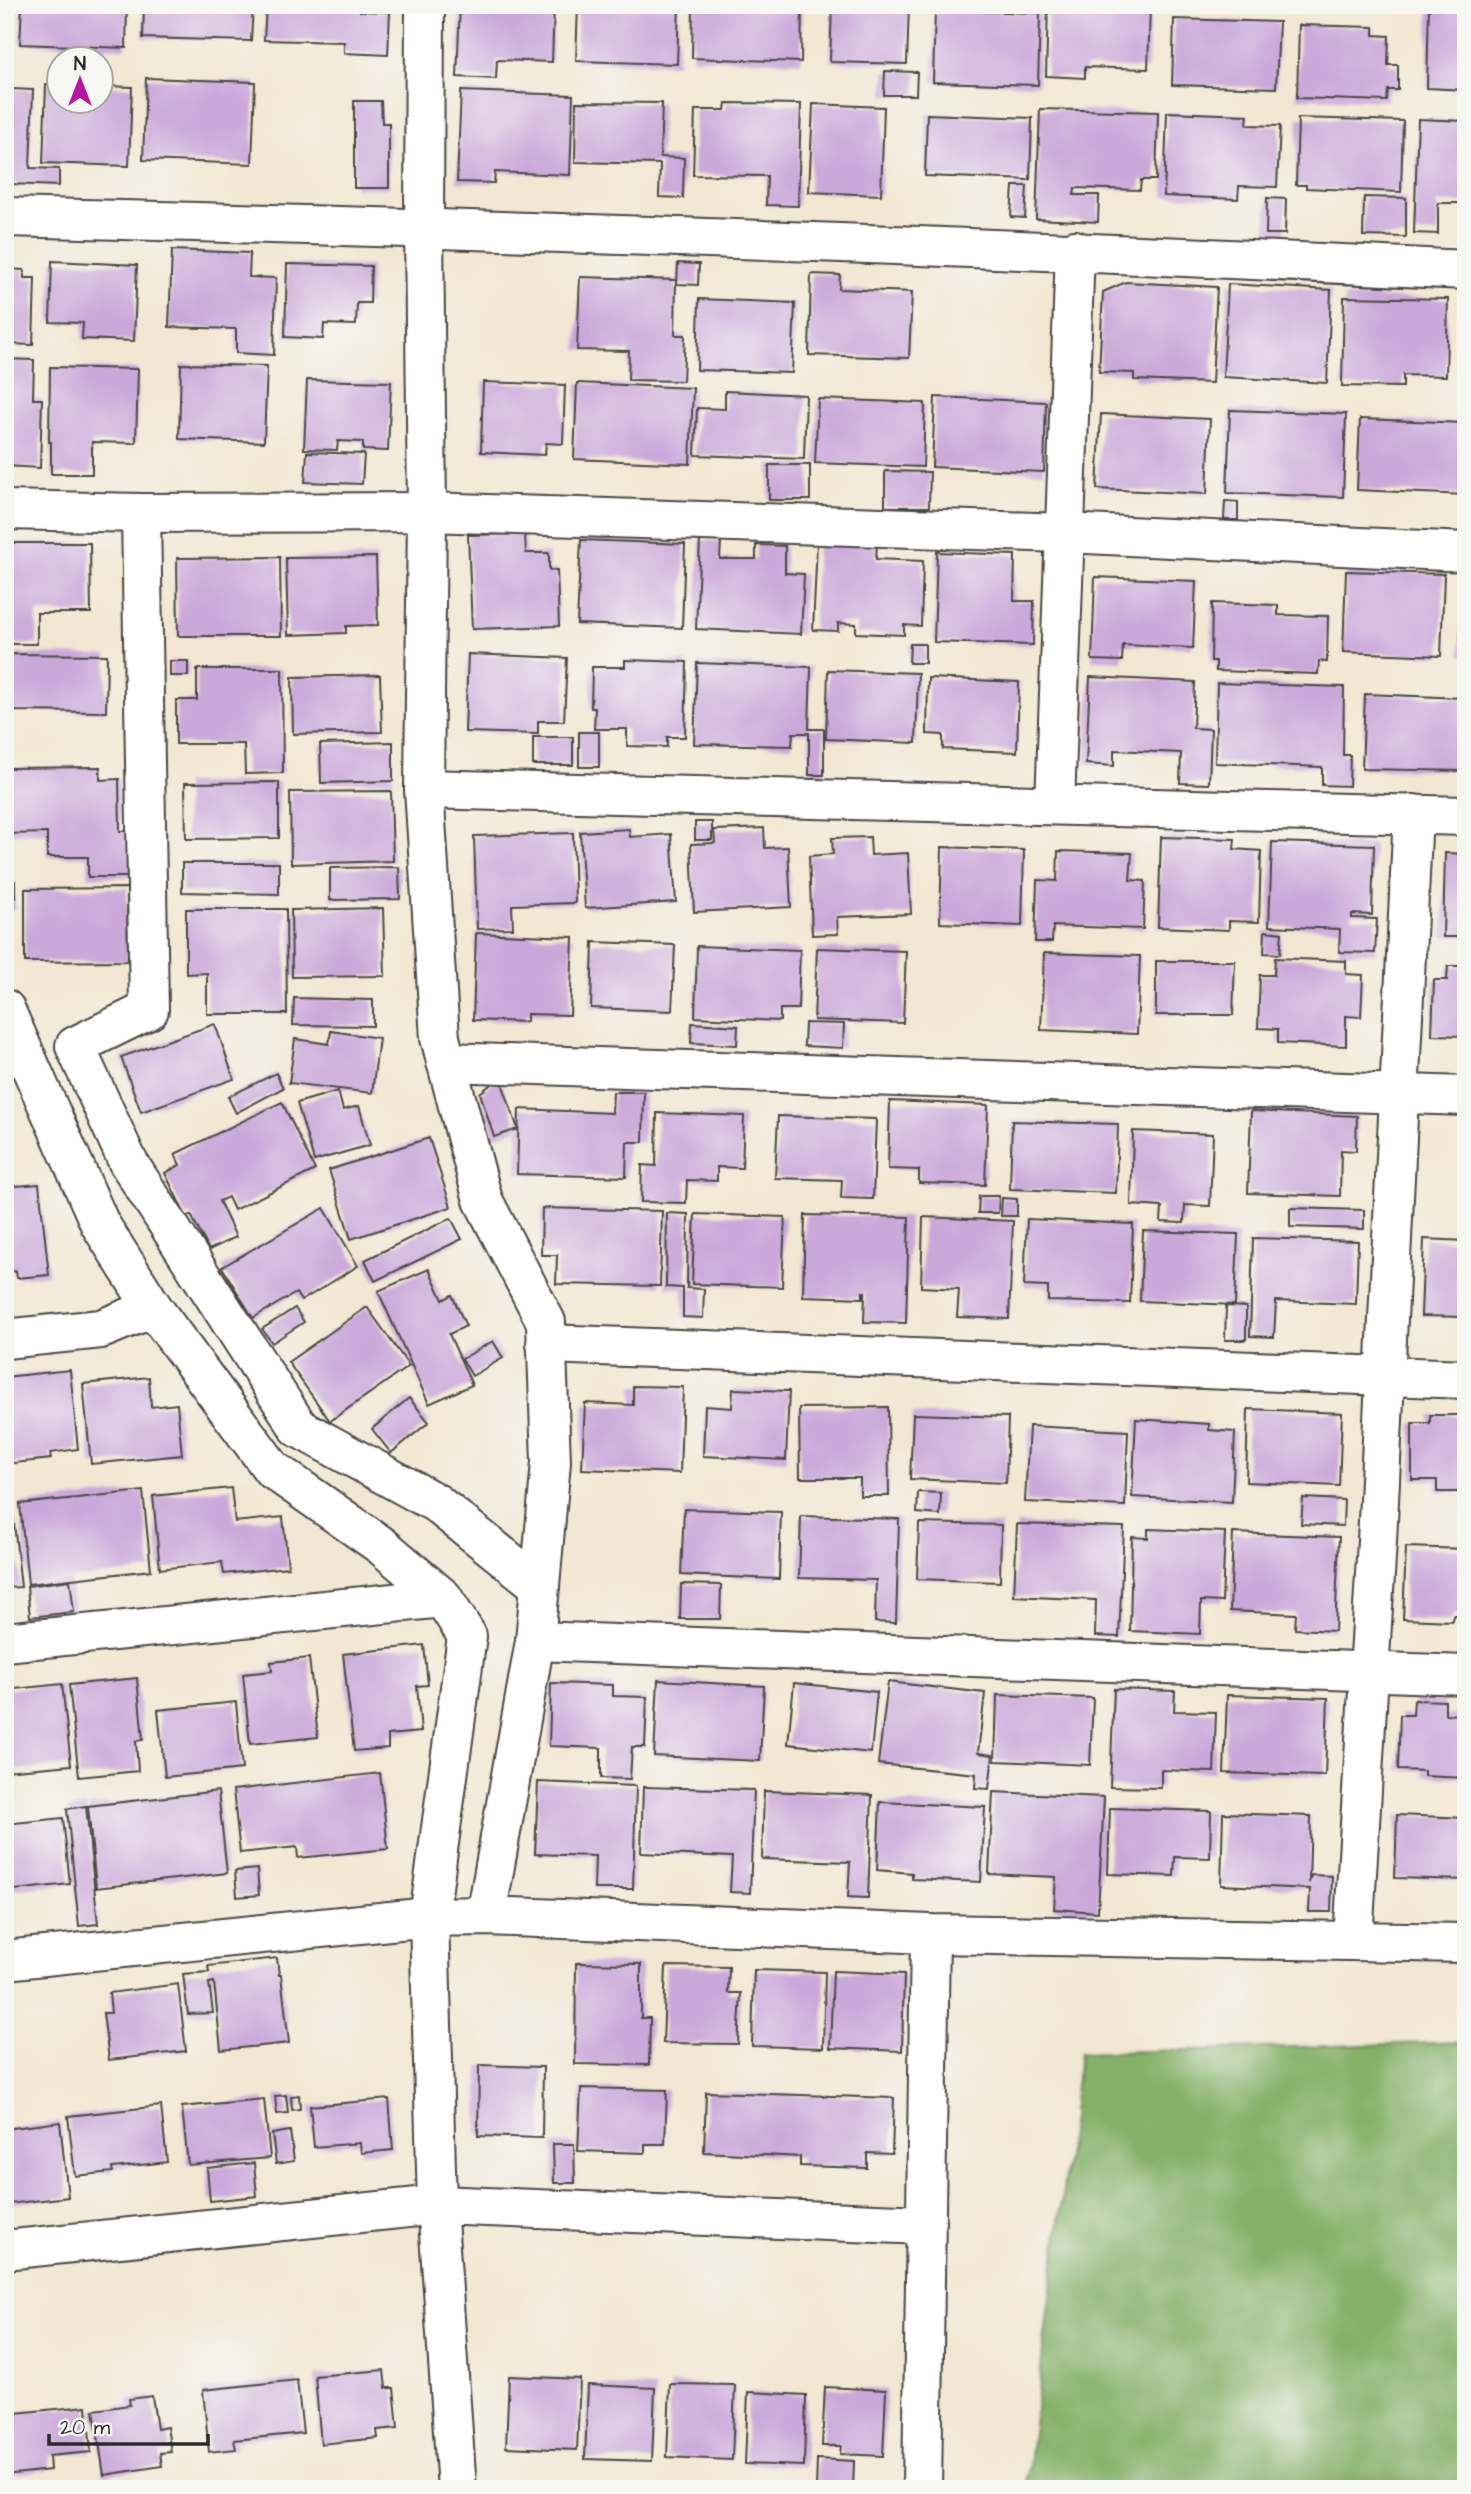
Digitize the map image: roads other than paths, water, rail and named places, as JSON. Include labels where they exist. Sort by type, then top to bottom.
[{"type":"street","points":[[425,5],[427,512],[424,789],[440,1038],[483,1200],[546,1322],[551,1462],[535,1641],[486,1916]]},
{"type":"street","points":[[5,217],[424,227],[1074,250],[1466,270]]},
{"type":"street","points":[[1055,805],[1074,250]]},
{"type":"street","points":[[5,510],[141,513],[427,512],[1065,533],[1466,552]]},
{"type":"street","points":[[141,513],[149,1010],[75,1046],[128,1162],[299,1428],[436,1503],[540,1586]]},
{"type":"street","points":[[424,789],[1466,816]]},
{"type":"street","points":[[1353,1940],[1413,814]]},
{"type":"street","points":[[6,1014],[100,1224],[153,1308],[272,1469],[382,1546],[443,1598],[467,1636],[429,1917],[437,2205],[457,2489]]},
{"type":"street","points":[[446,1062],[1466,1096]]},
{"type":"street","points":[[5,1339],[101,1329],[153,1308]]},
{"type":"street","points":[[546,1344],[1466,1379]]},
{"type":"street","points":[[5,1642],[443,1598]]},
{"type":"street","points":[[535,1641],[1466,1675]]},
{"type":"street","points":[[5,1959],[429,1917],[486,1916],[930,1934],[1466,1943]]},
{"type":"street","points":[[922,2489],[930,1934]]},
{"type":"street","points":[[5,2250],[437,2205],[925,2225]]}]
